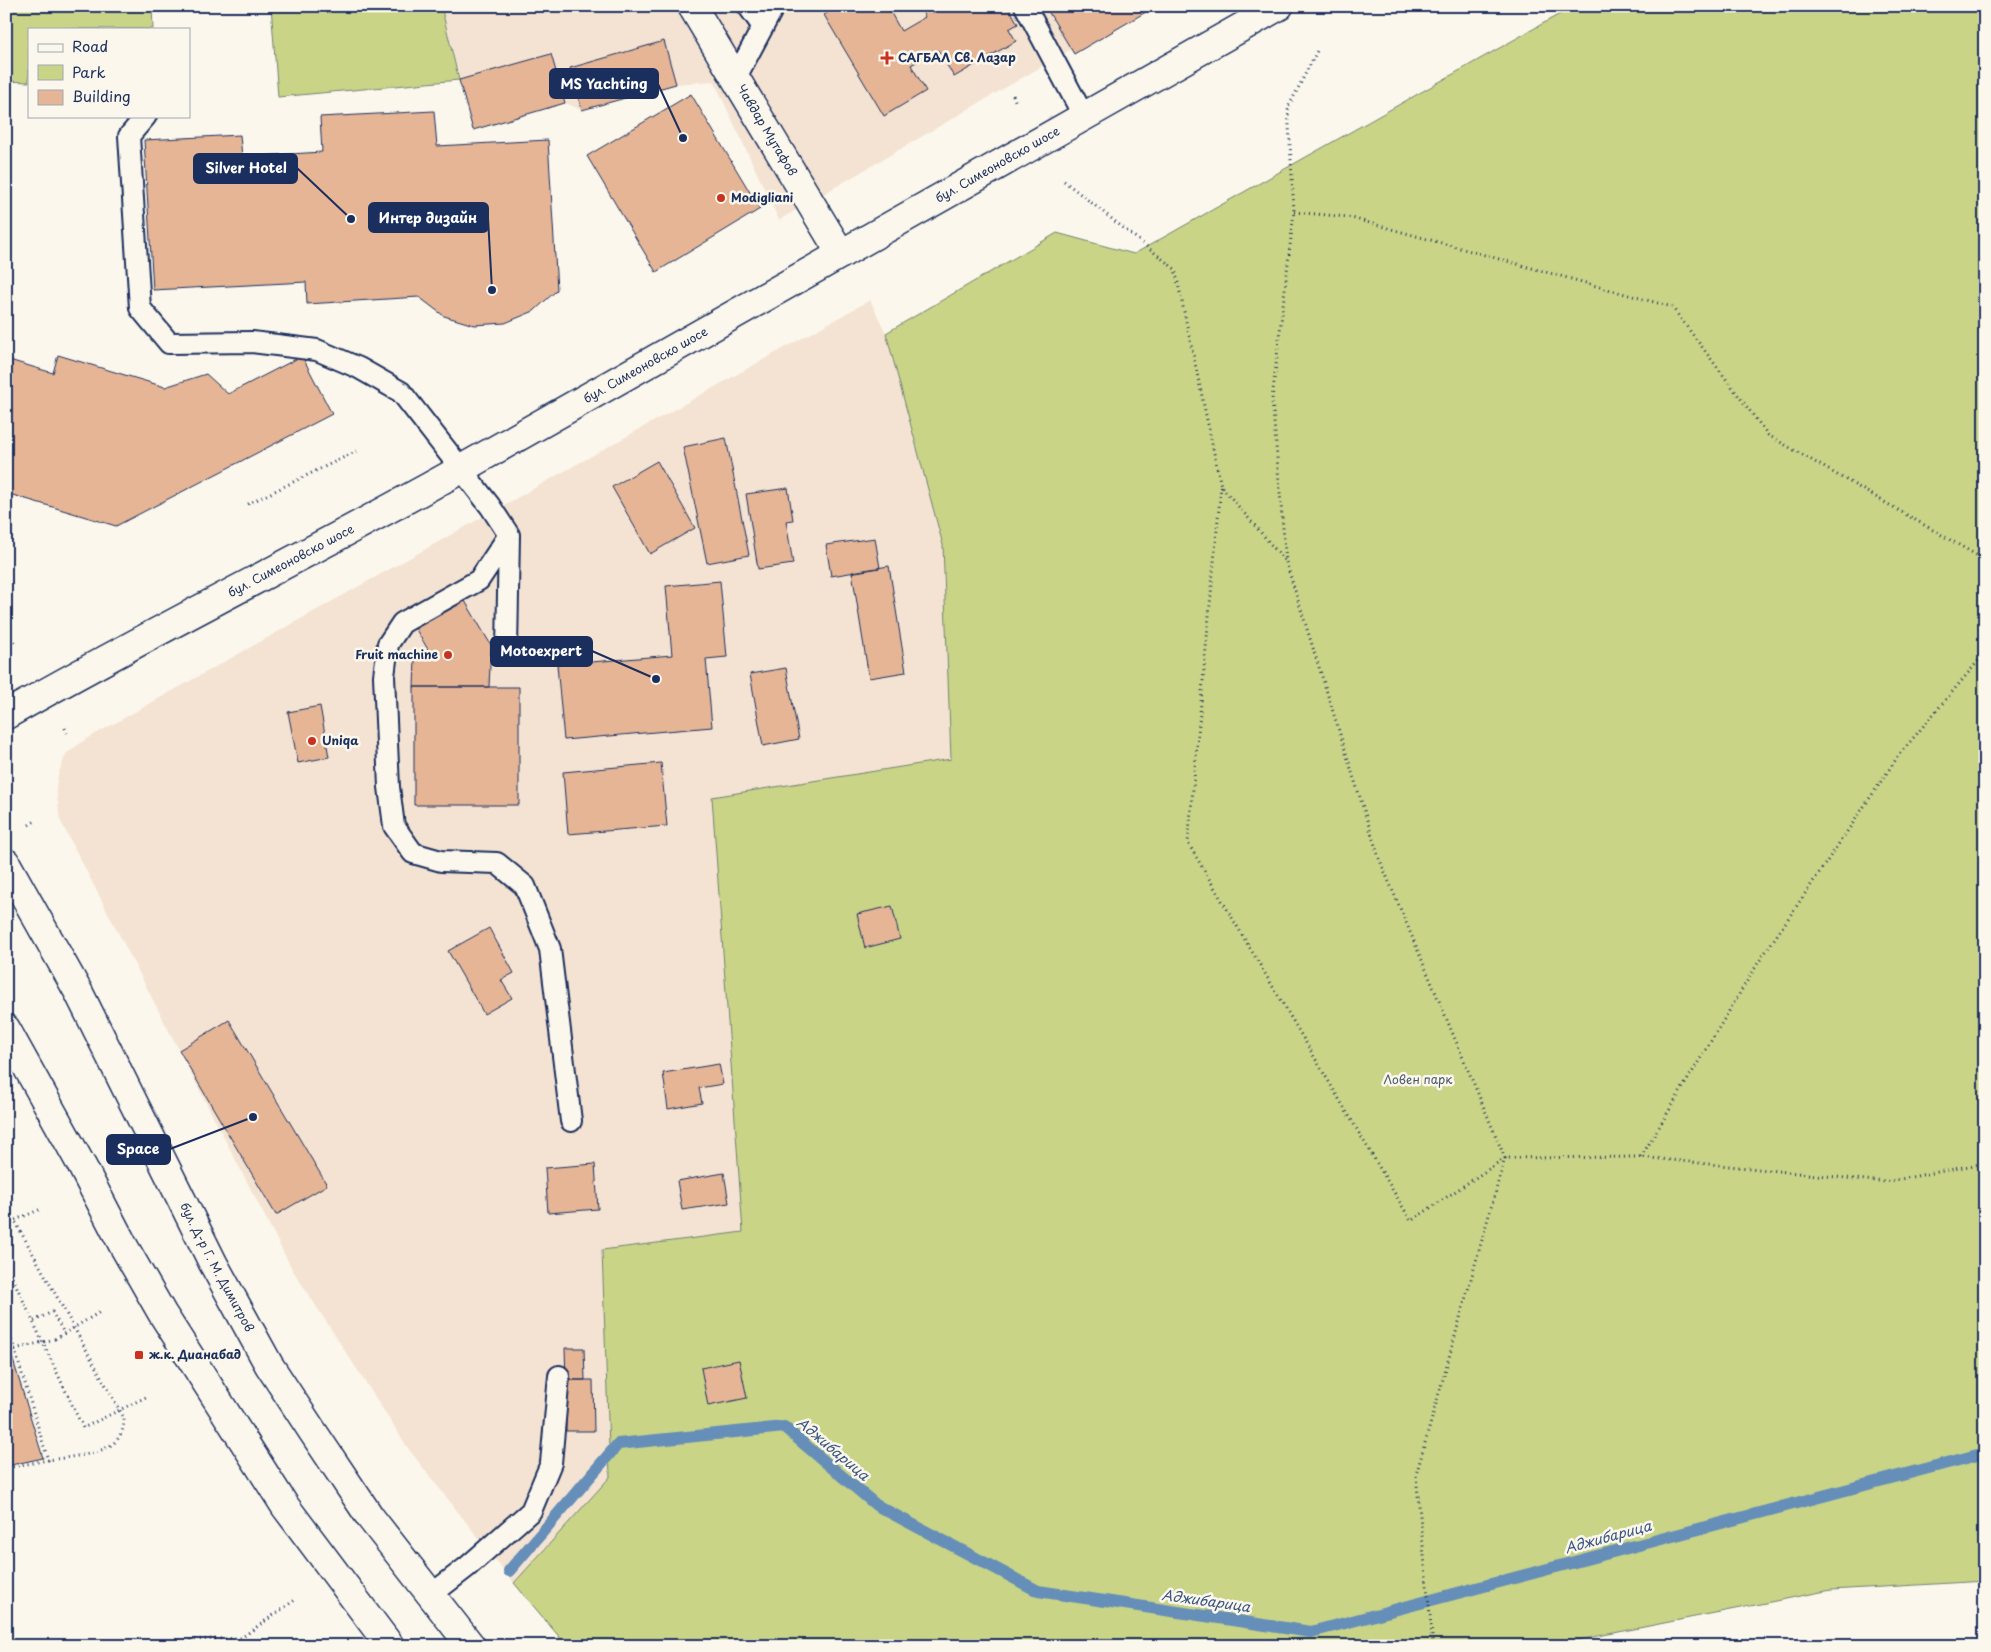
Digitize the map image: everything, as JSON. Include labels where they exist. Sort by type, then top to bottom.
[{"type":"main road","name":"Чавдар Мутафов","points":[[692,6],[841,254]]},
{"type":"main road","name":"бул. Симеоновско шосе","points":[[6,716],[79,674],[461,470],[1083,115],[1279,6]]},
{"type":"main road","name":"бул. Д-р Г. М. Димитров","points":[[6,862],[79,993],[213,1263],[269,1365],[370,1517],[471,1646]]},
{"type":"main road","points":[[6,1029],[162,1313],[285,1506],[390,1646]]},
{"type":"lane","points":[[748,6],[763,27]]},
{"type":"lane","points":[[735,80],[774,6]]},
{"type":"lane","points":[[1025,6],[1083,115]]},
{"type":"lane","points":[[144,118],[128,136],[140,308],[168,343],[252,342],[317,350],[359,368],[401,392],[490,506],[509,535],[507,650]]},
{"type":"lane","points":[[509,535],[478,580],[402,623],[388,644],[384,676],[390,796],[394,826],[413,853],[442,861],[497,863],[525,886],[550,949],[571,1121]]},
{"type":"lane","points":[[432,1594],[467,1567],[531,1511],[551,1463],[559,1376]]},
{"type":"path","points":[[1318,49],[1288,108],[1294,212],[1272,399],[1286,562],[1379,858],[1505,1158],[1416,1475],[1433,1646]]},
{"type":"path","points":[[1013,95],[1016,103]]},
{"type":"path","points":[[1064,181],[1175,269],[1221,486],[1188,843],[1411,1221],[1505,1158],[1641,1157],[1885,1182],[1985,1163]]},
{"type":"path","points":[[1294,212],[1348,217],[1672,307],[1768,435],[1985,560]]},
{"type":"path","points":[[248,504],[357,451]]},
{"type":"path","points":[[1221,486],[1286,562]]},
{"type":"path","points":[[8,633],[16,645]]},
{"type":"path","points":[[1641,1157],[1758,963],[1899,755],[1985,653]]},
{"type":"path","points":[[65,728],[67,733]]},
{"type":"path","points":[[29,825],[37,820]]},
{"type":"path","points":[[6,1206],[124,1418],[123,1429],[119,1439],[108,1448],[6,1468]]},
{"type":"path","points":[[6,1223],[41,1209]]},
{"type":"path","points":[[6,1264],[83,1428],[148,1396]]},
{"type":"path","points":[[34,1321],[52,1312],[64,1333]]},
{"type":"path","points":[[15,1349],[55,1340],[100,1312]]},
{"type":"path","points":[[6,1321],[48,1460]]},
{"type":"path","points":[[55,1646],[242,1638],[295,1600]]},
{"type":"shaded area","points":[[441,6],[1145,6],[779,220],[714,81],[676,84],[582,110],[565,103],[473,130]]},
{"type":"shaded area","points":[[870,300],[886,333],[943,545],[951,760],[713,797],[744,1232],[602,1250],[610,1477],[514,1583],[410,1451],[292,1269],[60,820],[56,788],[58,775],[66,754],[83,741]]},
{"type":"green space","points":[[6,6],[152,6],[153,28],[28,28],[28,82],[6,81]]},
{"type":"green space","points":[[271,6],[441,6],[459,80],[278,97]]},
{"type":"green space","name":"Ловен парк","points":[[1574,6],[1985,6],[1985,1581],[1831,1590],[1548,1646],[567,1646],[514,1583],[610,1477],[602,1250],[743,1232],[712,797],[951,759],[943,545],[886,333],[1057,233],[1134,254]]},
{"type":"building","name":"САГБАЛ Св. Лазар","points":[[838,6],[887,6],[901,31],[925,17],[922,11],[930,6],[1008,6],[1018,24],[1009,29],[1016,41],[954,77],[938,50],[911,65],[926,91],[884,116],[824,15]]},
{"type":"building","points":[[1045,6],[1156,6],[1074,54]]},
{"type":"building","points":[[664,41],[676,84],[582,110],[570,68]]},
{"type":"building","points":[[551,54],[565,103],[473,130],[459,80]]},
{"type":"building","points":[[691,94],[760,209],[656,272],[587,156]]},
{"type":"building","points":[[434,111],[437,146],[548,140],[557,290],[534,311],[505,323],[474,325],[444,316],[419,297],[307,304],[306,282],[153,290],[144,140],[240,135],[242,157],[322,152],[320,117]]},
{"type":"building","points":[[58,355],[165,387],[206,374],[228,394],[302,356],[332,414],[116,526],[6,493],[6,359],[53,373]]},
{"type":"building","points":[[726,438],[749,555],[707,563],[683,447]]},
{"type":"building","points":[[657,461],[695,528],[650,554],[612,487]]},
{"type":"building","points":[[788,488],[793,520],[786,521],[793,564],[758,569],[746,494]]},
{"type":"building","points":[[875,538],[880,568],[831,576],[826,545]]},
{"type":"building","points":[[889,566],[906,672],[869,678],[852,572]]},
{"type":"building","points":[[720,581],[727,657],[706,659],[712,727],[564,740],[557,665],[672,655],[666,586]]},
{"type":"building","points":[[465,601],[491,645],[489,687],[414,687],[415,658],[429,651],[415,628]]},
{"type":"building","points":[[786,668],[799,739],[763,746],[750,674]]},
{"type":"building","points":[[414,687],[519,687],[519,805],[414,805]]},
{"type":"building","points":[[320,706],[329,757],[298,763],[288,712]]},
{"type":"building","points":[[661,763],[667,826],[568,834],[563,772]]},
{"type":"building","points":[[892,906],[900,939],[865,948],[857,914]]},
{"type":"building","points":[[489,928],[514,973],[501,980],[512,998],[484,1014],[448,951]]},
{"type":"building","points":[[229,1020],[327,1185],[276,1215],[179,1050]]},
{"type":"building","points":[[719,1064],[723,1084],[699,1088],[702,1103],[668,1109],[663,1073]]},
{"type":"building","points":[[595,1164],[598,1209],[548,1213],[545,1168]]},
{"type":"building","points":[[724,1173],[729,1203],[682,1210],[677,1181]]},
{"type":"building","points":[[6,1337],[43,1458],[6,1466]]},
{"type":"building","points":[[565,1348],[584,1348],[585,1380],[566,1380]]},
{"type":"building","points":[[739,1360],[747,1398],[708,1406],[701,1368]]},
{"type":"building","points":[[566,1380],[593,1380],[594,1431],[566,1431]]},
{"type":"waterway","name":"Аджибарица","points":[[509,1571],[618,1444],[784,1427],[876,1505],[1038,1591],[1311,1632],[1985,1453]]},
{"type":"place","name":"САГБАЛ Св. Лазар","points":[[887,58]]},
{"type":"place","name":"MS Yachting","points":[[683,138]]},
{"type":"place","name":"Modigliani","points":[[721,198]]},
{"type":"place","name":"Silver Hotel","points":[[351,219]]},
{"type":"place","name":"Интер дизайн","points":[[492,290]]},
{"type":"place","name":"Fruit machine","points":[[448,655]]},
{"type":"place","name":"Motoexpert","points":[[656,679]]},
{"type":"place","name":"Uniqa","points":[[312,741]]},
{"type":"place","name":"Space","points":[[253,1117]]},
{"type":"place","name":"ж.к. Дианабад","points":[[139,1355]]}]
